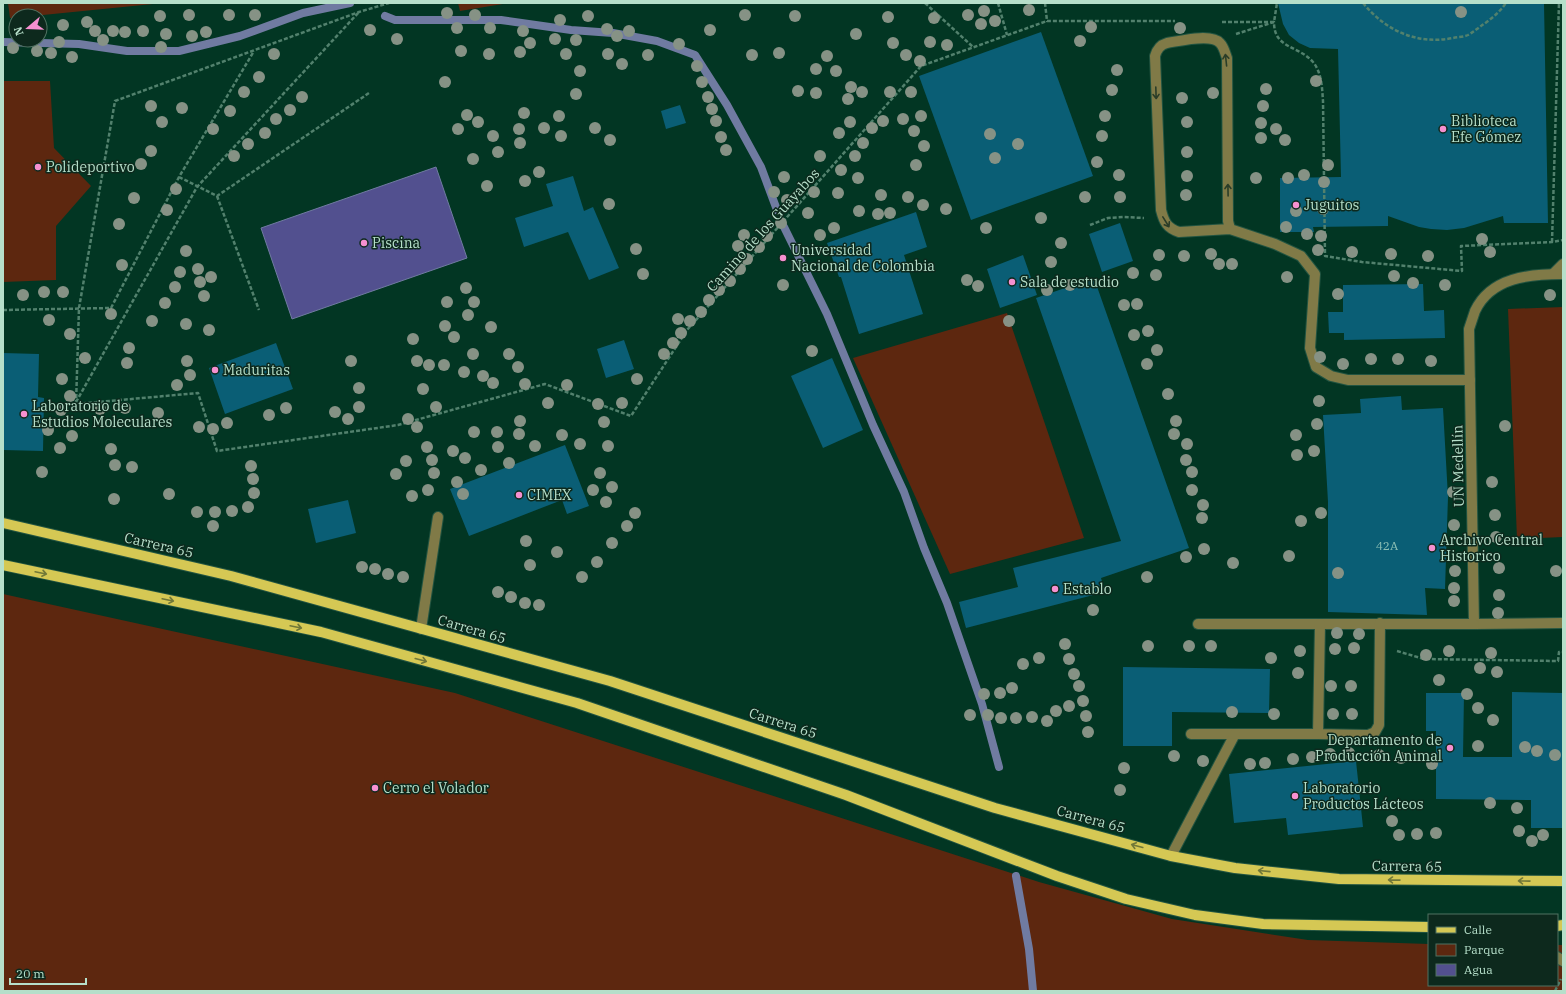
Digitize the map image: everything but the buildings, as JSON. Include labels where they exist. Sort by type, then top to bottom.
[{"type":"main road","name":"Carrera 65","points":[[3,523],[231,576],[610,682],[995,808],[1171,856],[1235,868],[1339,879],[1563,881]]},
{"type":"main road","points":[[3,565],[321,632],[577,703],[846,795],[1057,876],[1126,899],[1195,915],[1262,924],[1428,927]]},
{"type":"street","points":[[1230,229],[1228,221],[1227,58],[1221,44],[1217,40],[1211,38],[1161,45],[1155,56],[1161,210],[1166,225],[1179,232],[1230,229],[1275,244],[1301,256],[1315,274],[1310,348],[1316,367],[1331,376],[1348,380],[1470,380]]},
{"type":"street","points":[[1558,274],[1563,264]]},
{"type":"street","name":"UN Medellín","points":[[1474,624],[1469,329],[1475,311],[1485,297],[1508,280],[1519,277],[1558,274]]},
{"type":"street","points":[[421,629],[438,517]]},
{"type":"street","points":[[1191,734],[1368,735],[1375,732],[1378,729],[1380,623]]},
{"type":"street","points":[[1198,624],[1563,623]]},
{"type":"street","points":[[1318,734],[1320,624]]},
{"type":"street","points":[[1171,856],[1235,734]]},
{"type":"path","points":[[76,404],[80,308],[115,101],[359,12],[388,3]]},
{"type":"path","points":[[925,3],[973,47],[1047,21],[1180,22]]},
{"type":"path","points":[[998,3],[1008,34]]},
{"type":"path","points":[[1045,3],[1047,21]]},
{"type":"path","points":[[1277,3],[1274,22],[1276,37],[1299,51],[1313,63],[1321,78],[1324,101],[1325,256],[1362,262],[1462,271],[1461,246],[1552,242],[1563,240]]},
{"type":"path","points":[[1363,3],[1371,13],[1384,24],[1413,37],[1428,40],[1447,39],[1467,35],[1488,22],[1506,3]]},
{"type":"path","points":[[1552,242],[1559,3]]},
{"type":"path","points":[[76,404],[197,187],[359,12]]},
{"type":"path","points":[[1220,22],[1274,22]]},
{"type":"path","points":[[1217,40],[1274,22]]},
{"type":"path","name":"Camino de los Guayabos","points":[[76,404],[198,393],[217,451],[398,426],[545,384],[632,416],[687,330],[922,66],[973,47]]},
{"type":"path","points":[[3,310],[111,308],[179,177],[254,50]]},
{"type":"path","points":[[217,196],[369,93]]},
{"type":"path","points":[[179,177],[217,196],[259,310]]},
{"type":"path","points":[[1380,646],[1424,659],[1558,661],[1559,652],[1563,652]]},
{"type":"path","points":[[1558,985],[1563,974]]},
{"type":"green space","points":[[8,3],[163,3],[48,14],[48,8],[9,8]]},
{"type":"green space","points":[[458,3],[509,3],[460,11]]},
{"type":"green space","name":"Polideportivo","points":[[3,81],[50,81],[54,148],[91,186],[56,226],[56,280],[3,282]]},
{"type":"green space","points":[[1563,307],[1563,537],[1517,539],[1508,309]]},
{"type":"green space","points":[[1007,313],[1084,538],[950,574],[853,358]]},
{"type":"green space","name":"Cerro el Volador","points":[[3,594],[455,693],[1039,882],[1172,919],[1308,940],[1428,944],[1428,986],[1558,986],[1558,945],[1563,945],[1563,991],[3,991]]},
{"type":"water","name":"Piscina","points":[[436,167],[467,258],[292,319],[261,228]]},
{"type":"waterway","points":[[3,42],[79,44],[127,51],[179,51],[240,36],[303,13],[350,3]]},
{"type":"waterway","points":[[385,16],[395,20],[501,20],[571,30],[613,33],[657,41],[695,55],[727,105],[761,167],[777,210]]},
{"type":"waterway","points":[[784,227],[827,314],[873,425],[904,492],[924,548],[947,603],[982,704],[999,767]]},
{"type":"waterway","points":[[1016,876],[1029,949],[1033,991]]},
{"type":"place","name":"Biblioteca Efe Gómez","points":[[1443,129]]},
{"type":"place","name":"Polideportivo","points":[[38,167]]},
{"type":"place","name":"Juguitos","points":[[1296,205]]},
{"type":"place","name":"Piscina","points":[[364,243]]},
{"type":"place","name":"Universidad Nacional de Colombia","points":[[783,258]]},
{"type":"place","name":"Sala de estudio","points":[[1012,282]]},
{"type":"place","name":"Maduritas","points":[[215,370]]},
{"type":"place","name":"Laboratorio de Estudios Moleculares","points":[[24,414]]},
{"type":"place","name":"CIMEX","points":[[519,495]]},
{"type":"place","name":"Archivo Central Historico","points":[[1432,548]]},
{"type":"place","name":"Establo","points":[[1055,589]]},
{"type":"place","name":"Departamento de Producción Animal","points":[[1450,748]]},
{"type":"place","name":"Cerro el Volador","points":[[375,788]]},
{"type":"place","name":"Laboratorio Productos Lácteos","points":[[1295,796]]}]
